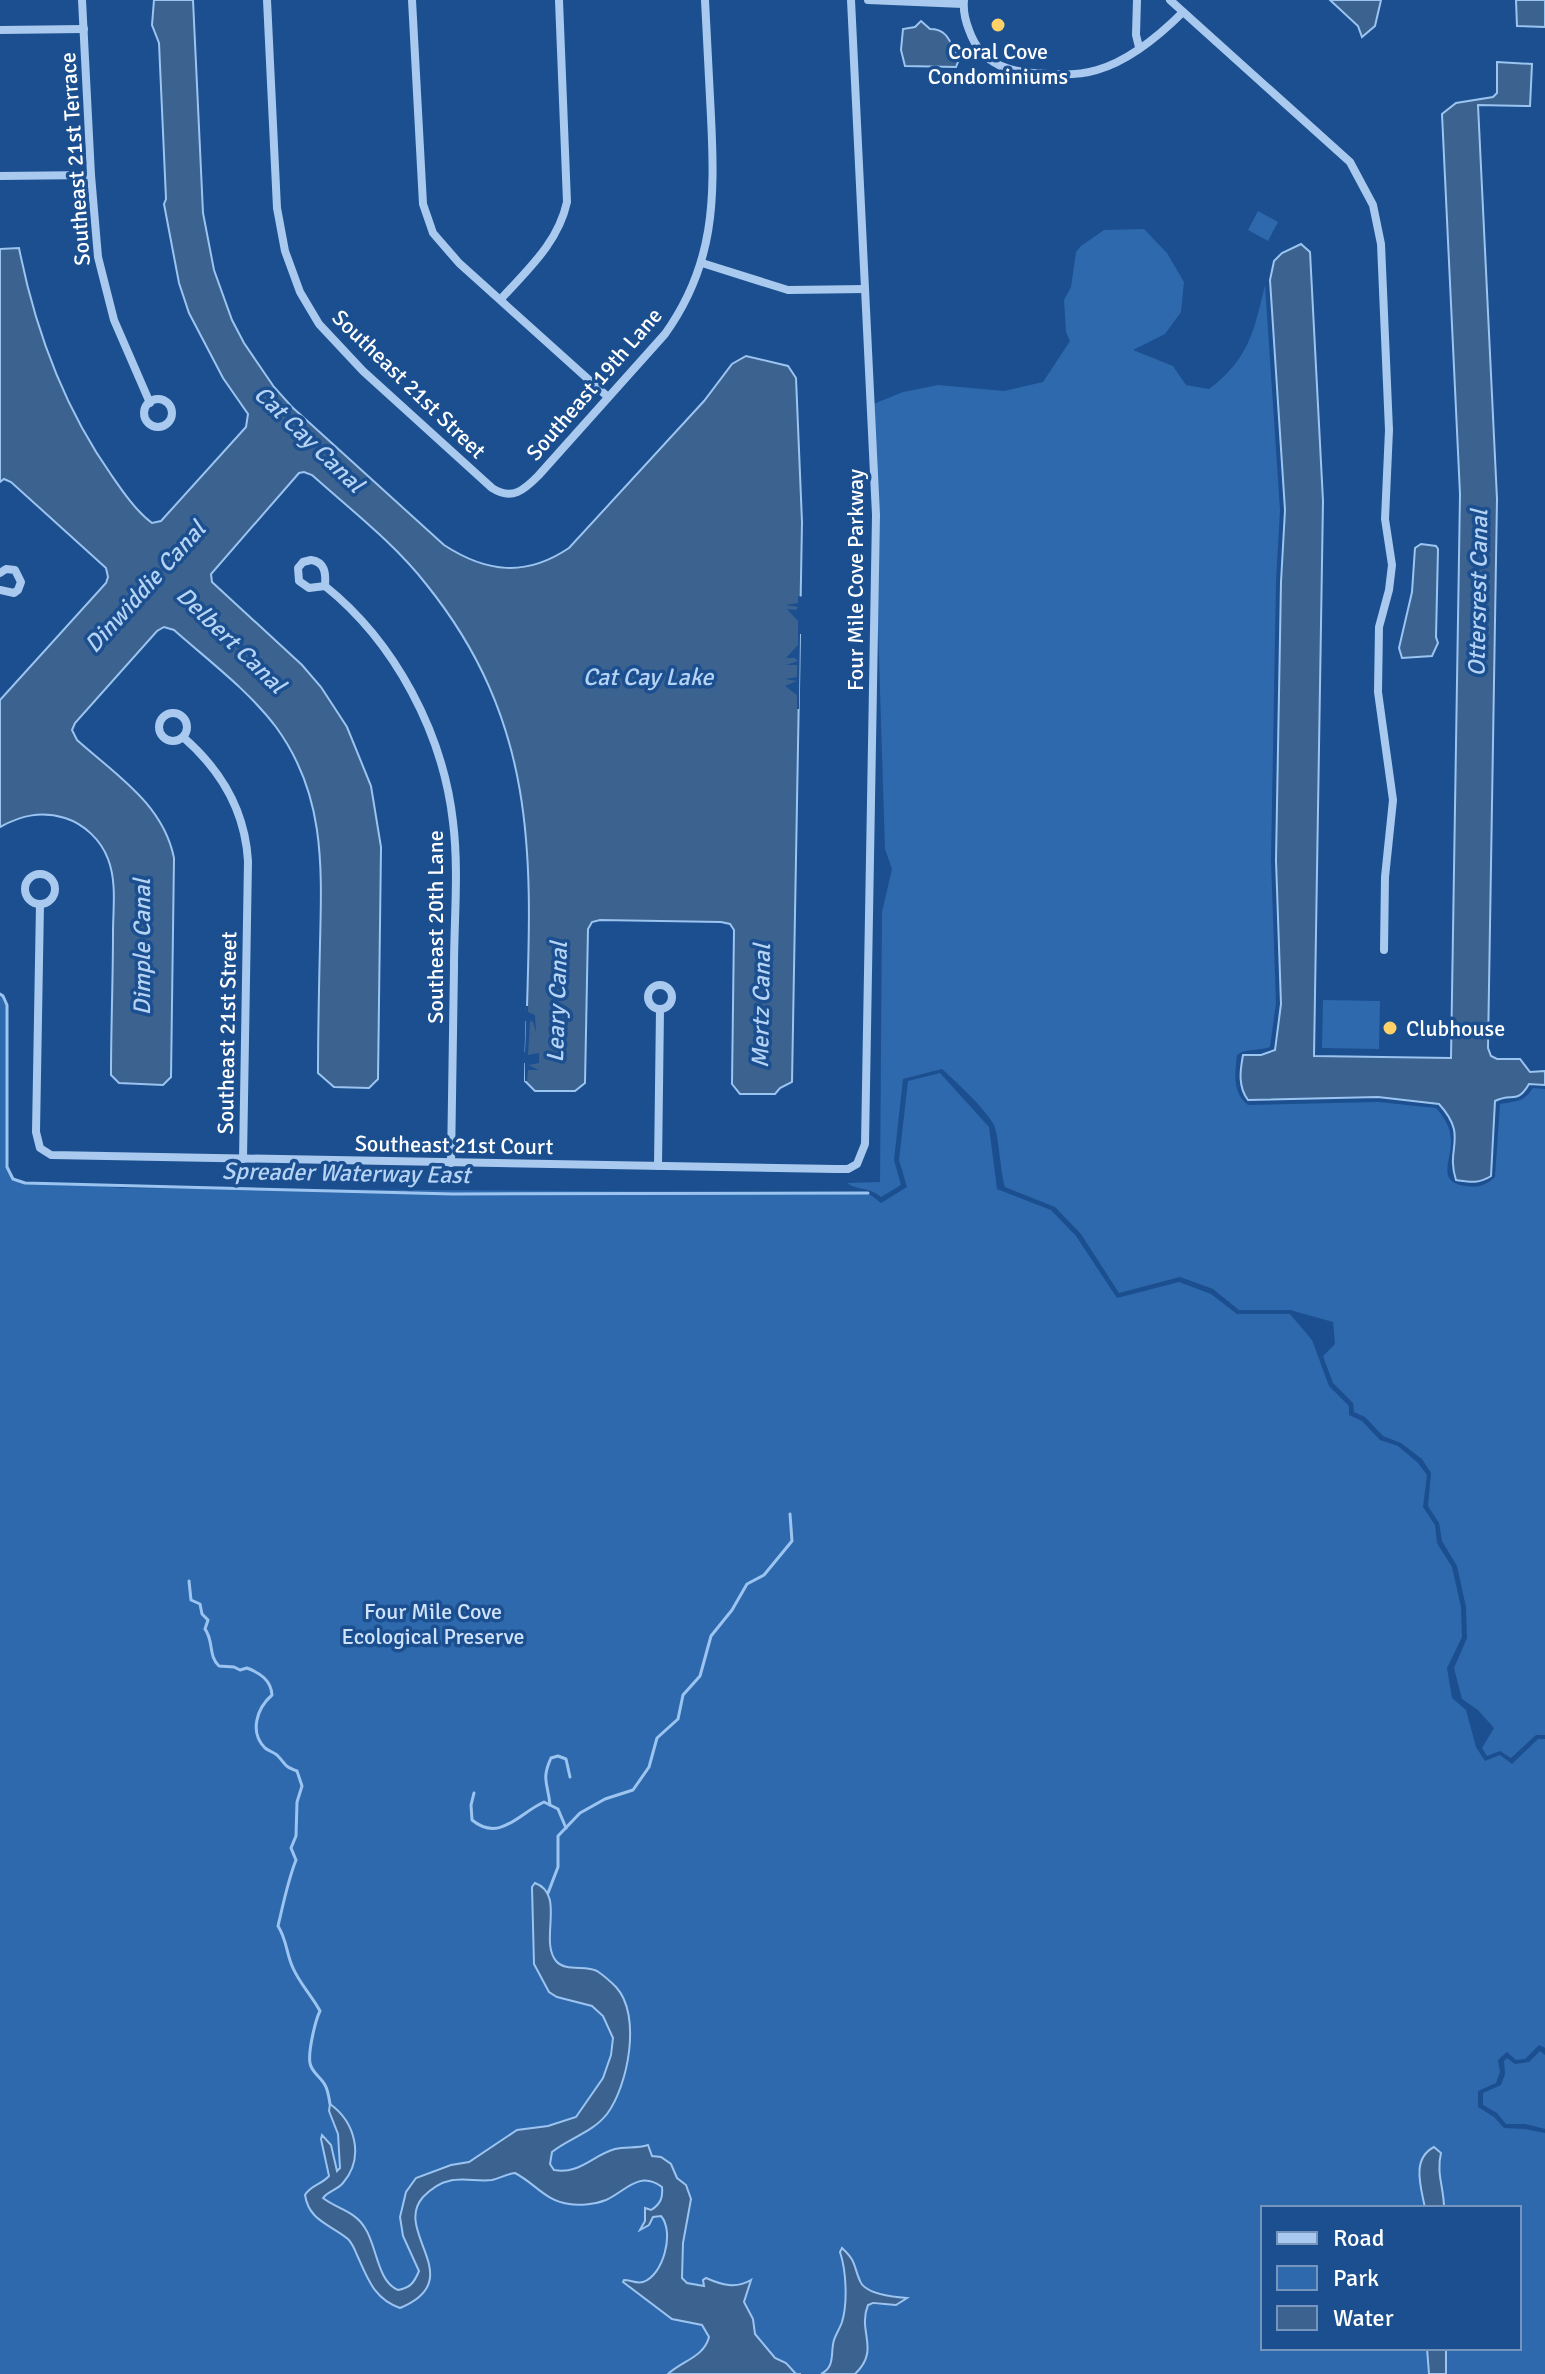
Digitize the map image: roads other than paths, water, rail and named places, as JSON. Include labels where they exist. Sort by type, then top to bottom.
[{"type":"street","name":"Southeast 21st Terrace","points":[[82,0],[97,247],[106,295],[150,403]]},
{"type":"street","name":"Southeast 21st Street","points":[[267,0],[279,223],[289,265],[306,304],[326,332],[368,375],[492,488],[510,495]]},
{"type":"street","points":[[412,0],[425,211],[429,225],[441,244],[608,397]]},
{"type":"street","points":[[501,299],[549,246],[562,221],[567,202],[559,0]]},
{"type":"street","name":"Southeast 19th Lane","points":[[510,495],[532,483],[676,319],[702,263],[710,229],[713,179],[705,0]]},
{"type":"street","name":"Four Mile Cove Parkway","points":[[851,0],[876,517],[865,1144],[860,1160]]},
{"type":"street","points":[[868,0],[964,2],[968,27],[976,46],[989,61],[1008,71],[1044,74],[1085,73],[1110,66],[1183,12]]},
{"type":"street","points":[[1137,0],[1136,35],[1139,47]]},
{"type":"street","points":[[1170,0],[1350,162],[1367,188],[1378,222],[1389,430],[1385,519],[1392,565],[1380,622],[1378,669],[1378,698],[1393,800],[1385,877],[1384,950]]},
{"type":"street","points":[[0,30],[84,29]]},
{"type":"street","points":[[0,176],[91,175]]},
{"type":"street","points":[[702,263],[788,290],[865,289]]},
{"type":"street","points":[[0,573],[6,569],[15,570],[21,582],[14,593],[0,591]]},
{"type":"street","name":"Southeast 20th Lane","points":[[325,586],[367,627],[406,682],[433,739],[447,788],[455,862],[451,1163]]},
{"type":"street","name":"Southeast 21st Street","points":[[183,737],[209,762],[226,785],[246,839],[243,1159]]},
{"type":"street","name":"Southeast 21st Court","points":[[40,904],[36,1132],[40,1148],[45,1152],[60,1156],[842,1169],[853,1167],[860,1160]]},
{"type":"street","points":[[658,1166],[660,1009]]},
{"type":"water","points":[[154,0],[193,0],[203,213],[214,270],[244,343],[292,407],[444,545],[476,561],[506,568],[537,564],[553,557],[569,548],[704,401],[732,364],[746,356],[788,366],[796,378],[802,522],[792,1082],[775,1094],[740,1094],[732,1084],[734,930],[730,924],[721,922],[592,922],[588,929],[585,1083],[575,1091],[535,1091],[525,1081],[529,946],[524,821],[514,761],[495,702],[467,643],[414,569],[357,514],[312,475],[304,472],[299,473],[211,574],[212,582],[302,665],[321,687],[347,727],[371,786],[381,847],[378,1079],[369,1088],[334,1087],[318,1073],[320,858],[312,804],[292,752],[265,713],[241,688],[174,630],[164,627],[157,631],[72,730],[77,740],[149,806],[160,822],[174,858],[171,1077],[163,1085],[119,1083],[111,1075],[114,896],[113,877],[105,852],[85,829],[56,816],[32,815],[0,827],[0,700],[106,583],[108,577],[106,568],[11,482],[4,479],[0,482],[0,249],[19,248],[43,338],[79,423],[130,501],[152,523],[161,521],[246,427],[248,414],[223,378],[189,313],[179,283],[164,204],[159,43],[152,25]]},
{"type":"water","points":[[1330,0],[1381,0],[1375,26],[1362,37],[1358,26]]},
{"type":"water","points":[[1516,0],[1545,0],[1545,27],[1517,26]]},
{"type":"water","points":[[921,21],[948,38],[959,59],[956,67],[905,66],[901,50],[903,29],[915,27]]},
{"type":"water","name":"Ottersrest Canal","points":[[1497,62],[1532,64],[1530,106],[1478,105],[1497,499],[1488,1048],[1491,1056],[1497,1059],[1520,1059],[1530,1072],[1545,1071],[1545,1085],[1529,1084],[1517,1096],[1495,1101],[1491,1176],[1470,1182],[1456,1180],[1453,1125],[1439,1104],[1378,1097],[1248,1100],[1241,1084],[1241,1073],[1243,1055],[1261,1055],[1275,1050],[1281,1004],[1276,860],[1285,510],[1270,280],[1274,261],[1282,253],[1301,244],[1310,252],[1323,501],[1314,1056],[1451,1058],[1460,494],[1442,114],[1456,103],[1493,97],[1497,93]]},
{"type":"water","points":[[1421,544],[1438,549],[1438,643],[1432,656],[1402,658],[1399,648],[1412,592],[1415,548]]},
{"type":"water","points":[[535,1883],[549,1897],[551,1952],[556,1961],[565,1966],[597,1971],[614,1985],[624,1999],[630,2032],[626,2069],[607,2114],[594,2126],[552,2152],[550,2164],[554,2170],[571,2170],[615,2149],[648,2145],[652,2156],[661,2157],[671,2164],[677,2178],[686,2185],[691,2199],[683,2243],[682,2278],[687,2283],[704,2286],[703,2280],[706,2278],[729,2285],[751,2280],[744,2302],[753,2319],[755,2334],[775,2358],[786,2363],[796,2374],[668,2374],[698,2354],[709,2337],[702,2325],[672,2319],[623,2282],[643,2282],[650,2278],[665,2253],[667,2232],[661,2216],[653,2217],[649,2225],[640,2230],[645,2221],[645,2208],[651,2210],[662,2197],[662,2187],[654,2182],[639,2181],[606,2200],[578,2205],[553,2199],[515,2173],[492,2180],[459,2179],[441,2183],[423,2197],[416,2211],[416,2225],[430,2269],[429,2283],[420,2296],[400,2308],[378,2294],[348,2239],[321,2221],[307,2204],[305,2195],[329,2176],[322,2135],[331,2145],[337,2171],[340,2168],[338,2134],[329,2111],[330,2104],[346,2120],[355,2151],[350,2173],[343,2183],[323,2198],[361,2222],[386,2279],[398,2290],[406,2288],[419,2271],[403,2236],[400,2217],[406,2192],[416,2178],[469,2162],[517,2130],[548,2126],[576,2117],[603,2078],[613,2038],[603,2016],[592,2006],[549,1992],[534,1964],[532,1887]]},
{"type":"water","points":[[1434,2147],[1441,2153],[1439,2167],[1444,2206],[1425,2206],[1419,2174],[1427,2152]]},
{"type":"water","points":[[842,2248],[852,2260],[860,2281],[868,2289],[907,2298],[896,2305],[868,2305],[865,2324],[868,2348],[863,2365],[855,2374],[821,2374],[831,2363],[834,2340],[844,2314],[846,2286],[840,2252]]},
{"type":"water","points":[[1427,2350],[1446,2350],[1446,2374],[1429,2374]]},
{"type":"waterway","name":"Spreader Waterway East","points":[[0,994],[7,1005],[7,1167],[13,1179],[25,1183],[453,1194],[868,1193]]},
{"type":"waterway","points":[[548,1893],[558,1867],[558,1836],[580,1813],[605,1799],[633,1790],[649,1767],[657,1738],[678,1719],[683,1695],[700,1676],[711,1636],[732,1610],[747,1584],[764,1575],[792,1541],[790,1514]]},
{"type":"waterway","points":[[189,1581],[191,1600],[200,1604],[202,1614],[208,1620],[205,1629],[219,1666],[240,1670],[247,1668],[270,1685],[272,1695],[259,1713],[257,1735],[265,1748],[297,1771],[302,1786],[297,1802],[296,1836],[291,1848],[296,1860],[278,1926],[296,1974],[320,2011],[312,2037],[310,2063],[326,2087],[330,2104]]},
{"type":"waterway","points":[[550,1805],[546,1777],[551,1758],[558,1756],[566,1759],[570,1777]]},
{"type":"waterway","points":[[474,1793],[472,1820],[482,1826],[492,1828],[509,1824],[544,1802],[558,1809],[566,1828]]},
{"type":"place","name":"Coral Cove Condominiums","points":[[998,25]]},
{"type":"place","name":"Clubhouse","points":[[1390,1028]]},
{"type":"water label","name":"Cat Cay Canal","points":[[309,439]]},
{"type":"water label","name":"Dinwiddie Canal","points":[[145,587]]},
{"type":"water label","name":"Delbert Canal","points":[[231,640]]},
{"type":"water label","name":"Cat Cay Lake","points":[[648,677]]},
{"type":"water label","name":"Dimple Canal","points":[[142,947]]},
{"type":"water label","name":"Leary Canal","points":[[557,1002]]},
{"type":"water label","name":"Mertz Canal","points":[[761,1006]]},
{"type":"park label","name":"Four Mile Cove Ecological Preserve","points":[[433,1624]]}]
